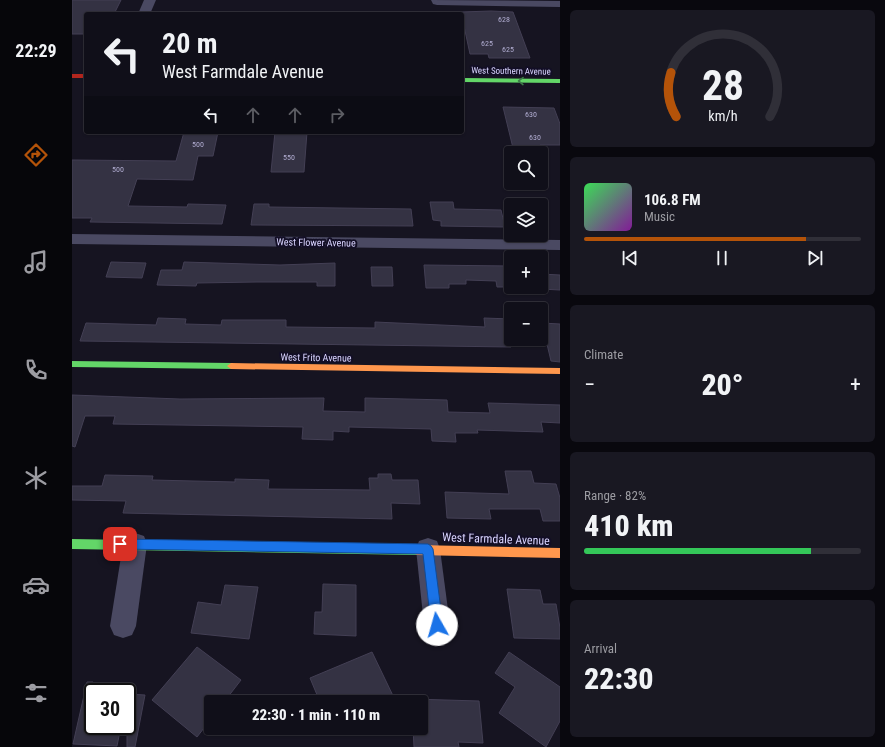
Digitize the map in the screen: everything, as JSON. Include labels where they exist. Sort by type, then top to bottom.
[{"type":"street","points":[[145,12],[150,0]]},
{"type":"street","points":[[437,1],[560,4]]},
{"type":"street","points":[[72,76],[84,76]]},
{"type":"street","name":"West Southern Avenue","points":[[464,80],[560,81]]},
{"type":"street","name":"West Flower Avenue","points":[[72,239],[560,245]]},
{"type":"street","name":"West Frito Avenue","points":[[72,364],[560,371]]},
{"type":"street","name":"West Farmdale Avenue","points":[[72,544],[428,549],[560,553]]},
{"type":"street","points":[[123,626],[135,544]]},
{"type":"street","points":[[428,549],[437,625]]},
{"type":"building","points":[[72,0],[121,0],[115,12],[84,12],[84,34],[72,34]]},
{"type":"building","points":[[491,11],[513,12],[530,58],[489,58],[488,54],[470,54],[464,26],[464,12],[461,12]]},
{"type":"building","points":[[503,107],[554,108],[560,124],[560,145],[513,146]]},
{"type":"building","points":[[183,134],[218,134],[213,156],[198,156],[193,180],[137,179],[128,206],[187,207],[188,204],[226,205],[222,224],[90,222],[92,218],[72,218],[72,160],[176,161]]},
{"type":"building","points":[[275,134],[307,134],[304,172],[271,172]]},
{"type":"building","points":[[430,202],[453,202],[454,209],[501,210],[504,227],[441,226],[441,221],[433,220]]},
{"type":"building","points":[[254,204],[269,204],[269,207],[411,209],[413,226],[251,225]]},
{"type":"building","points":[[111,262],[146,263],[142,278],[106,277]]},
{"type":"building","points":[[184,262],[280,265],[335,263],[335,286],[317,286],[317,282],[197,283],[196,286],[157,285],[161,270],[182,270]]},
{"type":"building","points":[[424,265],[504,266],[504,287],[497,287],[496,281],[466,280],[466,284],[449,284],[449,288],[426,288]]},
{"type":"building","points":[[371,267],[392,267],[393,286],[372,286]]},
{"type":"building","points":[[548,274],[560,275],[560,290],[548,289]]},
{"type":"building","points":[[158,318],[186,319],[185,324],[221,325],[222,320],[286,320],[286,327],[375,328],[375,322],[485,327],[484,318],[504,319],[504,346],[511,347],[80,341],[86,323],[156,325]]},
{"type":"building","points":[[548,323],[560,324],[560,362],[551,361],[547,346]]},
{"type":"building","points":[[72,395],[180,399],[324,398],[323,411],[365,412],[365,398],[447,400],[448,412],[490,413],[488,403],[560,405],[560,423],[541,422],[543,432],[477,430],[478,433],[455,433],[456,442],[432,441],[431,429],[349,427],[349,432],[333,431],[333,440],[302,439],[303,427],[113,424],[115,416],[85,416],[75,447],[72,446]]},
{"type":"building","points":[[505,471],[531,471],[534,483],[556,484],[560,498],[560,521],[543,521],[540,509],[489,509],[491,519],[447,518],[445,492],[509,494]]},
{"type":"building","points":[[378,474],[391,474],[392,480],[418,480],[420,504],[391,503],[392,519],[123,513],[126,501],[72,500],[72,486],[102,486],[105,475],[153,476],[152,480],[235,482],[235,479],[269,480],[268,489],[370,490],[369,478],[378,478]]},
{"type":"building","points":[[323,584],[356,585],[356,636],[314,634],[315,612],[322,612]]},
{"type":"building","points":[[225,585],[258,587],[249,639],[191,633],[198,602],[221,605]]},
{"type":"building","points":[[507,589],[540,590],[543,604],[556,604],[560,628],[560,639],[514,638]]},
{"type":"building","points":[[197,647],[241,680],[229,695],[204,695],[204,728],[197,737],[152,700]]},
{"type":"building","points":[[372,652],[393,695],[317,695],[310,678]]},
{"type":"building","points":[[509,652],[560,687],[560,721],[546,747],[499,713],[515,687],[495,673]]},
{"type":"building","points":[[136,694],[145,695],[135,747],[127,747],[127,735],[136,735]]},
{"type":"building","points":[[84,695],[84,735],[119,735],[117,746],[73,744]]},
{"type":"building","points":[[428,699],[479,701],[483,743],[458,742],[459,747],[414,747],[413,735],[428,735]]},
{"type":"traffic: fast","points":[[464,80],[560,81]]},
{"type":"traffic: fast","points":[[72,364],[231,366]]},
{"type":"traffic: fast","points":[[72,544],[417,550]]},
{"type":"traffic: slow","points":[[231,366],[560,371]]},
{"type":"traffic: slow","points":[[417,550],[560,553]]},
{"type":"traffic: jam","points":[[72,76],[84,76]]},
{"type":"route","points":[[120,544],[428,549],[437,625]]}]
